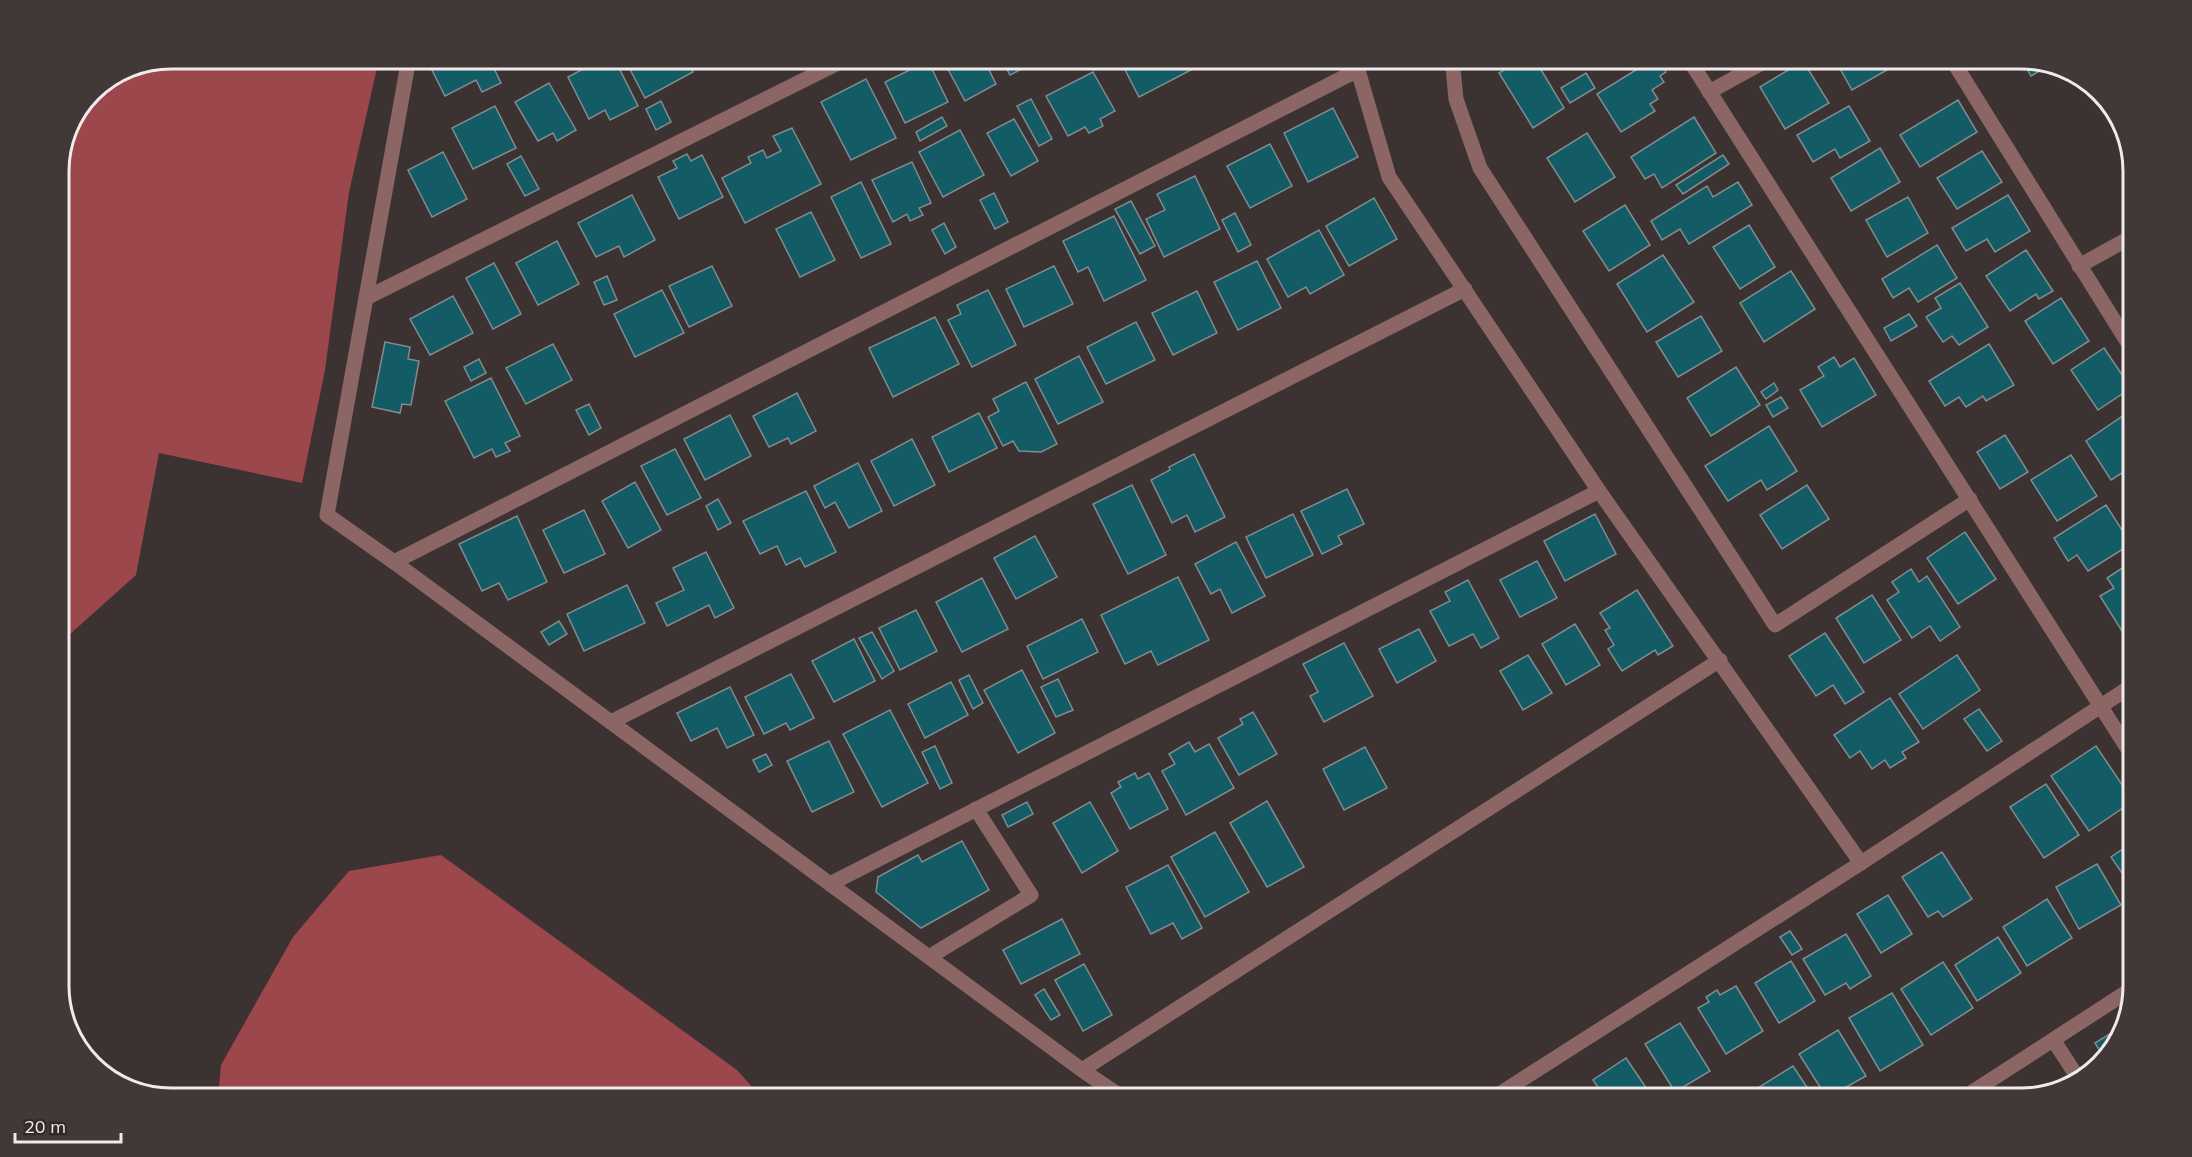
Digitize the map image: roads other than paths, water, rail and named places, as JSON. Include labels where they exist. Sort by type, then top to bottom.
[{"type":"street","points":[[407,69],[327,515],[1109,1088]]},
{"type":"street","points":[[366,298],[826,69]]},
{"type":"street","points":[[394,562],[1348,69]]},
{"type":"street","points":[[1359,69],[1389,177],[1599,491],[1861,863]]},
{"type":"street","points":[[1453,69],[1456,99],[1480,168],[1775,625],[1970,500]]},
{"type":"street","points":[[1695,69],[2123,741]]},
{"type":"street","points":[[1709,92],[1751,69]]},
{"type":"street","points":[[1958,69],[2123,335]]},
{"type":"street","points":[[2079,266],[2123,242]]},
{"type":"street","points":[[611,722],[1465,289]]},
{"type":"street","points":[[830,884],[1599,491]]},
{"type":"street","points":[[1082,1070],[1720,660]]},
{"type":"street","points":[[1509,1088],[1861,863],[2123,692]]},
{"type":"street","points":[[929,957],[1031,895],[976,809]]},
{"type":"street","points":[[1979,1088],[2122,995]]},
{"type":"street","points":[[2054,1041],[2074,1072]]}]
